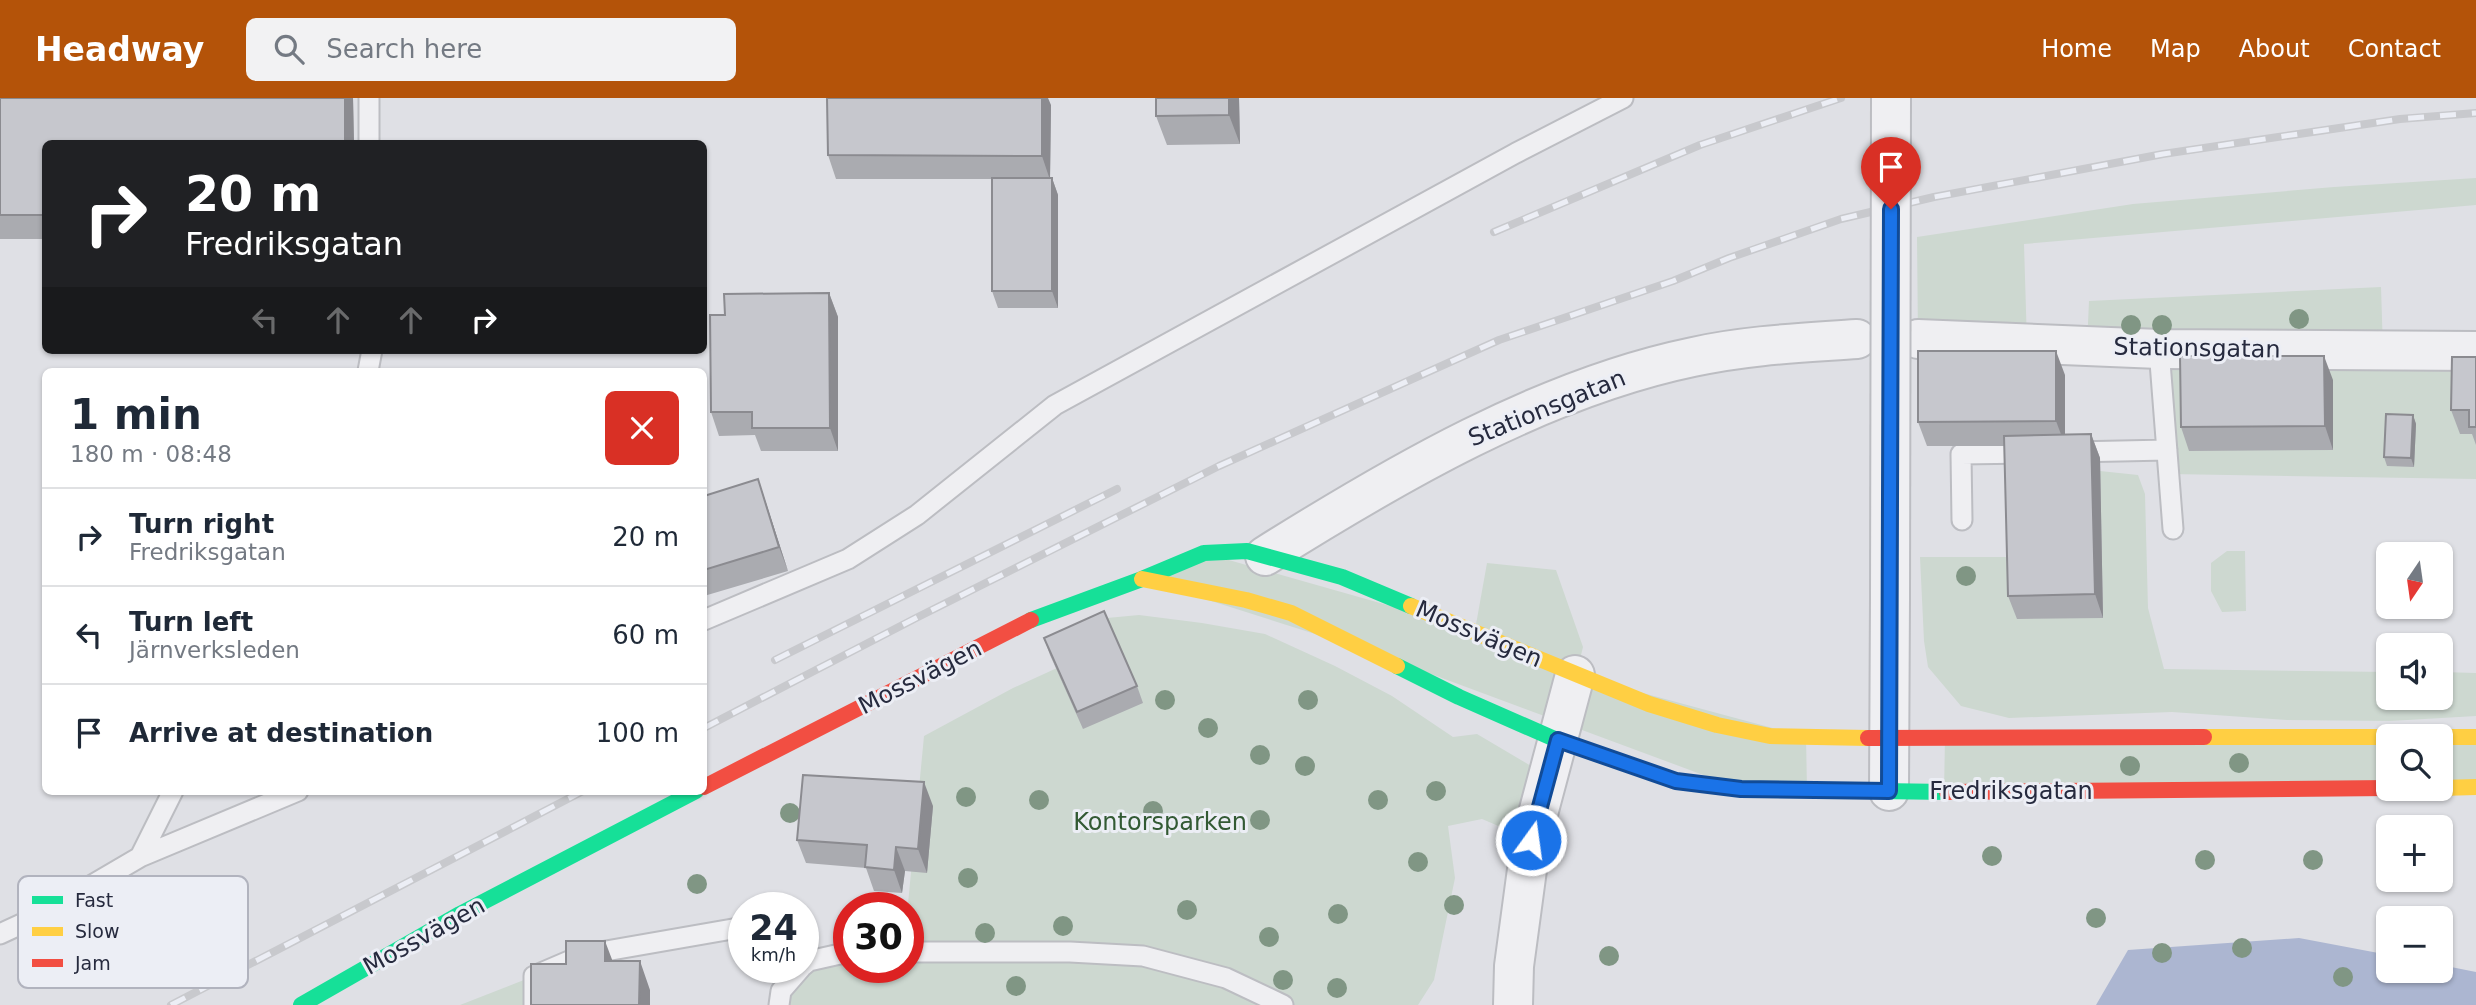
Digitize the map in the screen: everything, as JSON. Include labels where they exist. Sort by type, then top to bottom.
[{"type":"street","points":[[1889,791],[1891,98]]},
{"type":"street","name":"Stationsgatan","points":[[1265,556],[1473,436],[1601,381],[1692,357],[1759,345],[1857,339]]},
{"type":"street","name":"Stationsgatan","points":[[1918,340],[2159,349],[2476,351]]},
{"type":"street","name":"Mossvägen","points":[[707,785],[1034,618],[1142,579],[1204,553],[1247,551],[1342,577],[1575,675]]},
{"type":"street","points":[[1142,579],[1246,600],[1291,613],[1459,697],[1558,740]]},
{"type":"street","points":[[1513,1005],[1514,965],[1531,840],[1575,675],[1648,705],[1717,725],[1782,737],[2376,737]]},
{"type":"street","points":[[2453,737],[2476,737]]},
{"type":"street","name":"Fredriksgatan","points":[[1558,740],[1676,781],[1741,789],[1889,791],[2376,788]]},
{"type":"street","points":[[2453,788],[2476,787]]},
{"type":"street","name":"Mossvägen","points":[[302,1005],[460,914],[688,795]]},
{"type":"lane","points":[[369,98],[369,140]]},
{"type":"lane","points":[[707,619],[848,559],[917,515],[1055,405],[1516,153],[1623,98]]},
{"type":"lane","points":[[2159,349],[2173,529]]},
{"type":"lane","points":[[1962,520],[1961,454],[2167,450]]},
{"type":"lane","points":[[140,858],[171,795]]},
{"type":"lane","points":[[109,876],[140,858],[289,795]]},
{"type":"lane","points":[[0,934],[18,926]]},
{"type":"lane","points":[[534,1005],[534,976],[583,956],[728,930]]},
{"type":"lane","points":[[924,952],[1070,952],[1143,957],[1226,978],[1283,1005]]},
{"type":"lane","points":[[779,1005],[781,991],[788,983]]},
{"type":"green space","points":[[2476,178],[2476,205],[2024,244],[2027,343],[1918,339],[1917,237],[2133,204]]},
{"type":"green space","points":[[2381,287],[2383,350],[2087,345],[2089,301]]},
{"type":"green space","points":[[2161,370],[2476,371],[2476,479],[2169,474]]},
{"type":"green space","points":[[2100,471],[2138,475],[2145,494],[2148,608],[2164,669],[2376,672],[2376,710],[2453,710],[2453,672],[2476,673],[2476,716],[2390,721],[2287,720],[2172,712],[2009,718],[1961,706],[1928,667],[1924,641],[1920,557],[2015,557],[2103,617]]},
{"type":"green space","points":[[2227,551],[2245,551],[2246,611],[2222,612],[2211,591],[2211,563]]},
{"type":"green space","points":[[1204,553],[1475,630],[1487,563],[1556,570],[1583,647],[1576,675],[1806,737],[1807,789],[1741,789],[1372,652],[1142,579]]},
{"type":"green space","name":"Kontorsparken","points":[[1139,615],[1265,634],[1392,696],[1453,737],[1477,734],[1548,776],[1531,840],[1482,819],[1448,826],[1455,878],[1434,980],[1418,1005],[779,1005],[790,983],[819,983],[819,964],[833,958],[833,983],[924,983],[924,892],[909,892],[924,736],[1013,688],[1116,641],[1107,618]]},
{"type":"green space","points":[[2376,737],[2376,788],[1944,792],[1945,738]]},
{"type":"green space","points":[[2453,737],[2476,737],[2476,787],[2453,788]]},
{"type":"green space","points":[[534,976],[534,1005],[460,1005]]},
{"type":"water","points":[[2299,938],[2376,953],[2376,983],[2453,983],[2453,967],[2476,972],[2476,1005],[2096,1005],[2128,950]]},
{"type":"building","points":[[0,98],[345,98],[345,140],[42,140],[42,215],[0,215]]},
{"type":"building","points":[[827,98],[1042,98],[1042,156],[828,155]]},
{"type":"building","points":[[1156,98],[1229,98],[1229,115],[1156,116]]},
{"type":"building","points":[[992,178],[1052,178],[1052,291],[992,291]]},
{"type":"building","points":[[829,293],[830,428],[752,428],[752,412],[711,412],[710,315],[725,315],[724,294]]},
{"type":"building","points":[[1918,351],[2056,351],[2056,421],[1918,422]]},
{"type":"building","points":[[2180,356],[2324,356],[2325,426],[2181,427]]},
{"type":"building","points":[[2452,357],[2476,357],[2476,427],[2469,427],[2469,410],[2451,410]]},
{"type":"building","points":[[2386,414],[2413,415],[2411,458],[2384,457]]},
{"type":"building","points":[[2091,434],[2095,594],[2008,596],[2004,436]]},
{"type":"building","points":[[758,479],[779,547],[707,569],[707,495]]},
{"type":"building","points":[[1104,611],[1137,686],[1077,712],[1044,638]]},
{"type":"building","points":[[803,775],[924,782],[918,849],[896,847],[894,870],[865,867],[867,845],[797,840]]},
{"type":"building","points":[[566,941],[605,941],[605,961],[640,961],[639,1005],[531,1005],[531,964],[566,964]]},
{"type":"railway","points":[[1494,232],[1700,145],[1841,98]]},
{"type":"railway","points":[[707,726],[1219,466],[1499,340],[1673,281],[1729,258],[1841,219],[1934,197],[2163,154],[2400,119],[2476,113]]},
{"type":"railway","points":[[775,660],[1117,489]]},
{"type":"railway","points":[[248,965],[575,795]]},
{"type":"railway","points":[[171,1005],[204,988]]},
{"type":"traffic: fast","points":[[1031,620],[1204,553],[1247,551],[1342,577],[1411,606]]},
{"type":"traffic: fast","points":[[1397,666],[1459,697],[1557,740],[1676,781],[1741,789],[1947,792]]},
{"type":"traffic: fast","points":[[301,1005],[460,914],[688,795]]},
{"type":"traffic: slow","points":[[1142,579],[1246,600],[1291,613],[1397,666]]},
{"type":"traffic: slow","points":[[1411,606],[1649,704],[1717,725],[1770,736],[1868,738]]},
{"type":"traffic: slow","points":[[2204,737],[2376,737]]},
{"type":"traffic: slow","points":[[2453,737],[2476,737]]},
{"type":"traffic: slow","points":[[2453,788],[2476,787]]},
{"type":"traffic: jam","points":[[707,785],[1031,620]]},
{"type":"traffic: jam","points":[[1868,738],[2204,737]]},
{"type":"traffic: jam","points":[[1947,792],[2376,788]]},
{"type":"route","points":[[1531,840],[1558,740],[1676,781],[1741,789],[1889,791],[1891,209]]}]
